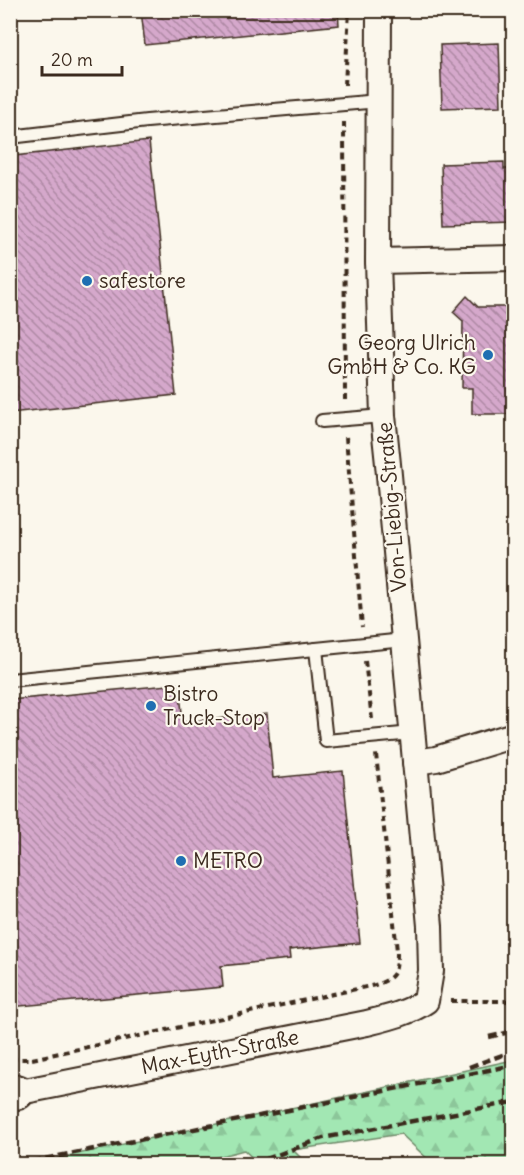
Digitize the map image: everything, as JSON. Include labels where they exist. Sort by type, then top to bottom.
[{"type":"street","name":"Von-Liebig-Straße","points":[[379,10],[378,261],[383,416],[430,926],[431,970],[426,1001]]},
{"type":"street","points":[[378,261],[513,258]]},
{"type":"street","points":[[415,762],[436,759],[513,735]]},
{"type":"street","name":"Max-Eyth-Straße","points":[[13,1093],[367,1023],[408,1011],[426,1001]]},
{"type":"lane","points":[[10,137],[147,122],[379,102]]},
{"type":"lane","points":[[322,421],[383,416]]},
{"type":"lane","points":[[10,680],[404,640]]},
{"type":"lane","points":[[316,649],[326,741],[412,733]]},
{"type":"path","points":[[10,1059],[32,1059],[375,985],[388,980],[397,969],[385,831],[364,644],[345,418],[345,104],[349,10]]},
{"type":"path","points":[[426,1001],[513,1001]]},
{"type":"green space","points":[[513,1060],[513,1164],[433,1164],[401,1134],[293,1150],[307,1164],[259,1164],[244,1150],[190,1164],[31,1164]]},
{"type":"building","points":[[141,10],[338,10],[339,25],[145,45]]},
{"type":"building","points":[[499,43],[501,106],[442,108],[440,45]]},
{"type":"building","name":"safestore","points":[[149,141],[176,395],[10,413],[10,168],[15,167],[14,156]]},
{"type":"building","points":[[504,162],[504,169],[513,169],[513,222],[443,224],[441,164]]},
{"type":"building","name":"Georg Ulrich GmbH & Co. KG","points":[[467,296],[478,307],[513,307],[513,414],[472,414],[472,388],[462,388],[463,321],[453,312]]},
{"type":"building","name":"METRO","points":[[179,684],[183,722],[267,714],[273,778],[343,771],[360,943],[289,950],[290,959],[221,966],[223,987],[10,1007],[10,700]]},
{"type":"railway","points":[[489,1037],[514,1031]]},
{"type":"railway","points":[[469,1067],[514,1051]]},
{"type":"railway","points":[[19,1164],[514,1065]]},
{"type":"railway","points":[[253,1164],[323,1138],[514,1102]]},
{"type":"place","name":"safestore","points":[[87,281]]},
{"type":"place","name":"Georg Ulrich GmbH & Co. KG","points":[[488,355]]},
{"type":"place","name":"Bistro Truck-Stop","points":[[151,706]]},
{"type":"place","name":"METRO","points":[[181,861]]}]
